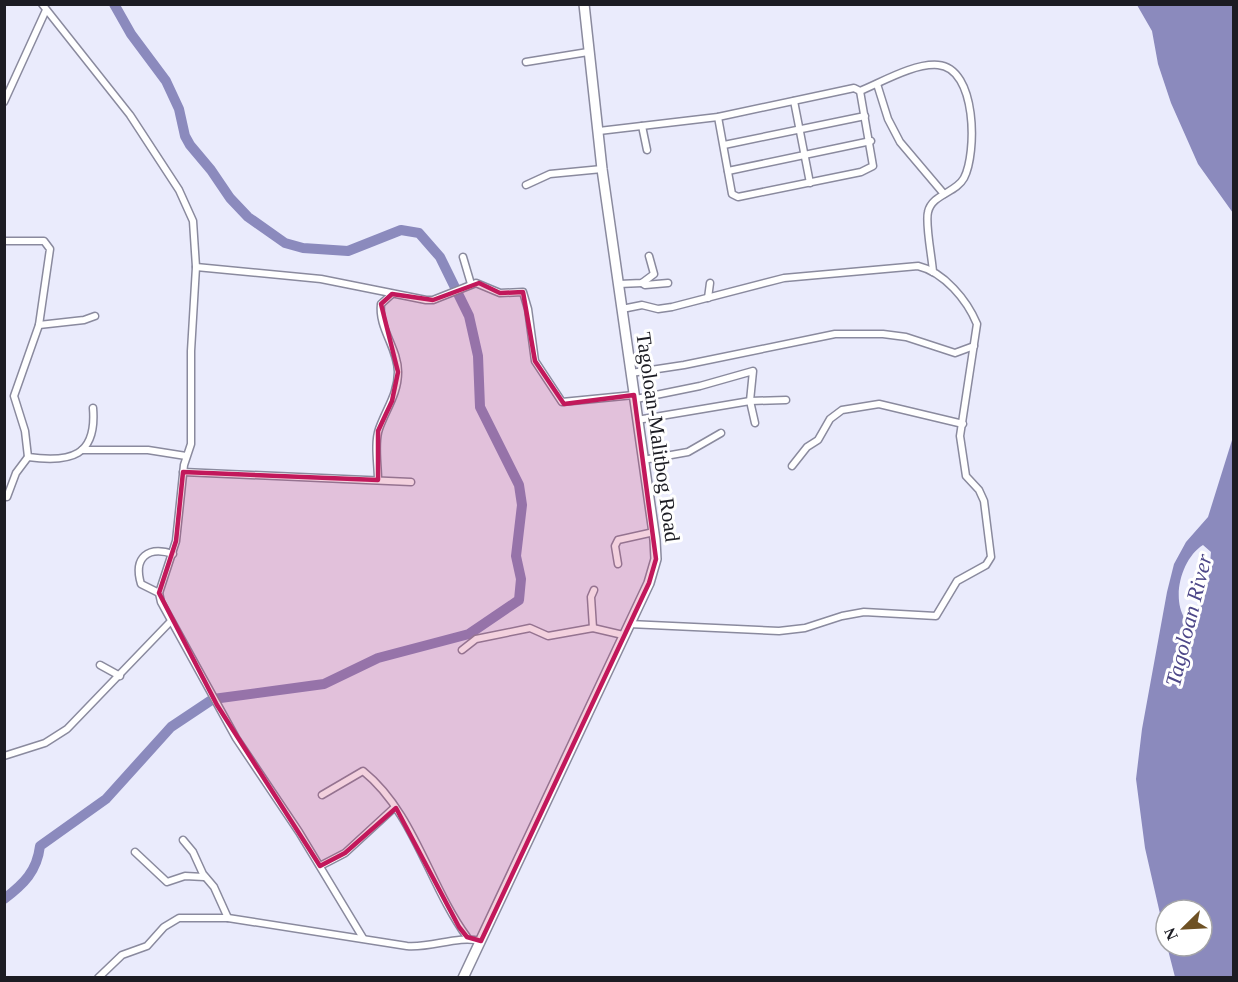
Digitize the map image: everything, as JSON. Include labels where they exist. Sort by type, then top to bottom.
[{"type":"main road","name":"Tagoloan-Malitbog Road","points":[[463,978],[629,624],[653,571],[656,559],[602,169],[584,4]]},
{"type":"street","points":[[4,102],[44,7],[130,115],[179,190],[193,221],[195,267],[191,351],[193,409],[190,447],[183,471],[181,511],[173,554],[159,593]]},
{"type":"street","points":[[526,62],[588,51]]},
{"type":"street","points":[[860,91],[921,67],[937,65],[953,70],[959,76],[969,102],[969,162],[963,181],[934,201],[927,214],[933,272]]},
{"type":"street","points":[[876,84],[888,119],[900,142],[944,194]]},
{"type":"street","points":[[599,131],[718,117],[854,88],[860,91]]},
{"type":"street","points":[[718,117],[735,197],[810,183],[871,168],[875,164],[860,91]]},
{"type":"street","points":[[794,101],[810,183]]},
{"type":"street","points":[[724,145],[865,116]]},
{"type":"street","points":[[642,126],[647,150]]},
{"type":"street","points":[[728,171],[871,141]]},
{"type":"street","points":[[526,185],[550,174],[602,169]]},
{"type":"street","points":[[4,241],[44,241],[50,246],[39,325],[14,399],[25,431],[28,457],[16,473],[7,497]]},
{"type":"street","points":[[642,283],[654,274],[649,256]]},
{"type":"street","points":[[463,257],[471,284]]},
{"type":"street","points":[[622,309],[642,305],[658,309],[784,278],[918,266],[933,272],[958,294],[973,314],[977,331],[960,436],[965,472],[984,501],[991,557],[986,565],[957,581],[948,594],[939,615],[864,612],[842,616],[805,628],[779,631],[629,624]]},
{"type":"street","points":[[195,267],[321,279],[430,300],[479,283],[500,293],[522,292],[528,309],[535,361],[562,402],[635,397],[700,386],[753,371],[750,401],[755,423]]},
{"type":"street","points":[[619,284],[668,283]]},
{"type":"street","points":[[708,298],[710,283]]},
{"type":"street","points":[[378,480],[378,431],[390,406],[398,380],[396,354],[380,310],[381,304],[392,294]]},
{"type":"street","points":[[39,325],[84,320],[95,316]]},
{"type":"street","points":[[631,373],[684,365],[835,334],[906,337],[955,353],[974,346]]},
{"type":"street","points":[[637,420],[750,401],[786,400]]},
{"type":"street","points":[[792,466],[807,447],[818,440],[834,415],[842,410],[879,404],[963,424]]},
{"type":"street","points":[[82,450],[92,435],[93,408]]},
{"type":"street","points":[[643,460],[688,452],[722,433]]},
{"type":"street","points":[[28,457],[62,458],[82,450],[148,450],[186,456]]},
{"type":"street","points":[[183,471],[411,482]]},
{"type":"street","points":[[618,564],[615,546],[618,540],[654,532]]},
{"type":"street","points":[[173,554],[154,549],[145,555],[140,567],[141,584],[159,593],[171,621],[216,705],[320,866],[363,938]]},
{"type":"street","points":[[593,628],[591,597],[594,590]]},
{"type":"street","points":[[4,756],[54,739],[120,676],[161,628],[171,621]]},
{"type":"street","points":[[462,650],[476,639],[533,628],[548,636],[593,628],[623,635]]},
{"type":"street","points":[[100,665],[120,676]]},
{"type":"street","points":[[322,795],[363,771],[380,786],[396,807],[440,895],[467,937]]},
{"type":"street","points":[[320,866],[345,853],[396,807]]},
{"type":"street","points":[[183,840],[194,852],[204,877],[214,887],[228,918]]},
{"type":"street","points":[[135,852],[166,882],[185,876],[204,877]]},
{"type":"street","points":[[98,978],[122,955],[147,946],[164,927],[179,918],[228,918],[423,947],[467,937],[481,941]]},
{"type":"highlighted area","points":[[479,283],[500,293],[523,292],[535,361],[564,404],[634,395],[656,559],[649,583],[481,941],[467,937],[459,927],[396,808],[345,853],[320,866],[217,705],[159,593],[176,541],[183,472],[378,480],[378,431],[392,401],[398,372],[381,304],[392,294],[433,300]]},
{"type":"water","points":[[1137,5],[1233,5],[1233,213],[1198,164],[1171,103],[1158,64],[1152,31]]},
{"type":"water","name":"Tagoloan River","points":[[1233,437],[1233,977],[1175,977],[1170,958],[1214,958],[1214,898],[1156,898],[1145,848],[1136,779],[1142,729],[1167,592],[1174,564],[1186,542],[1208,517]],"holes":[[[1203,545],[1211,552],[1208,580],[1199,608],[1185,619],[1179,600],[1181,579],[1189,559]]]},
{"type":"waterway","points":[[4,899],[18,888],[33,870],[40,846],[106,799],[171,727],[213,699],[324,684],[378,658],[469,634],[519,600],[521,579],[516,556],[522,505],[519,485],[480,407],[478,356],[469,316],[440,257],[419,233],[401,230],[348,251],[303,248],[285,243],[248,217],[230,198],[190,145],[185,136],[179,109],[166,81],[131,34],[114,4]]}]
